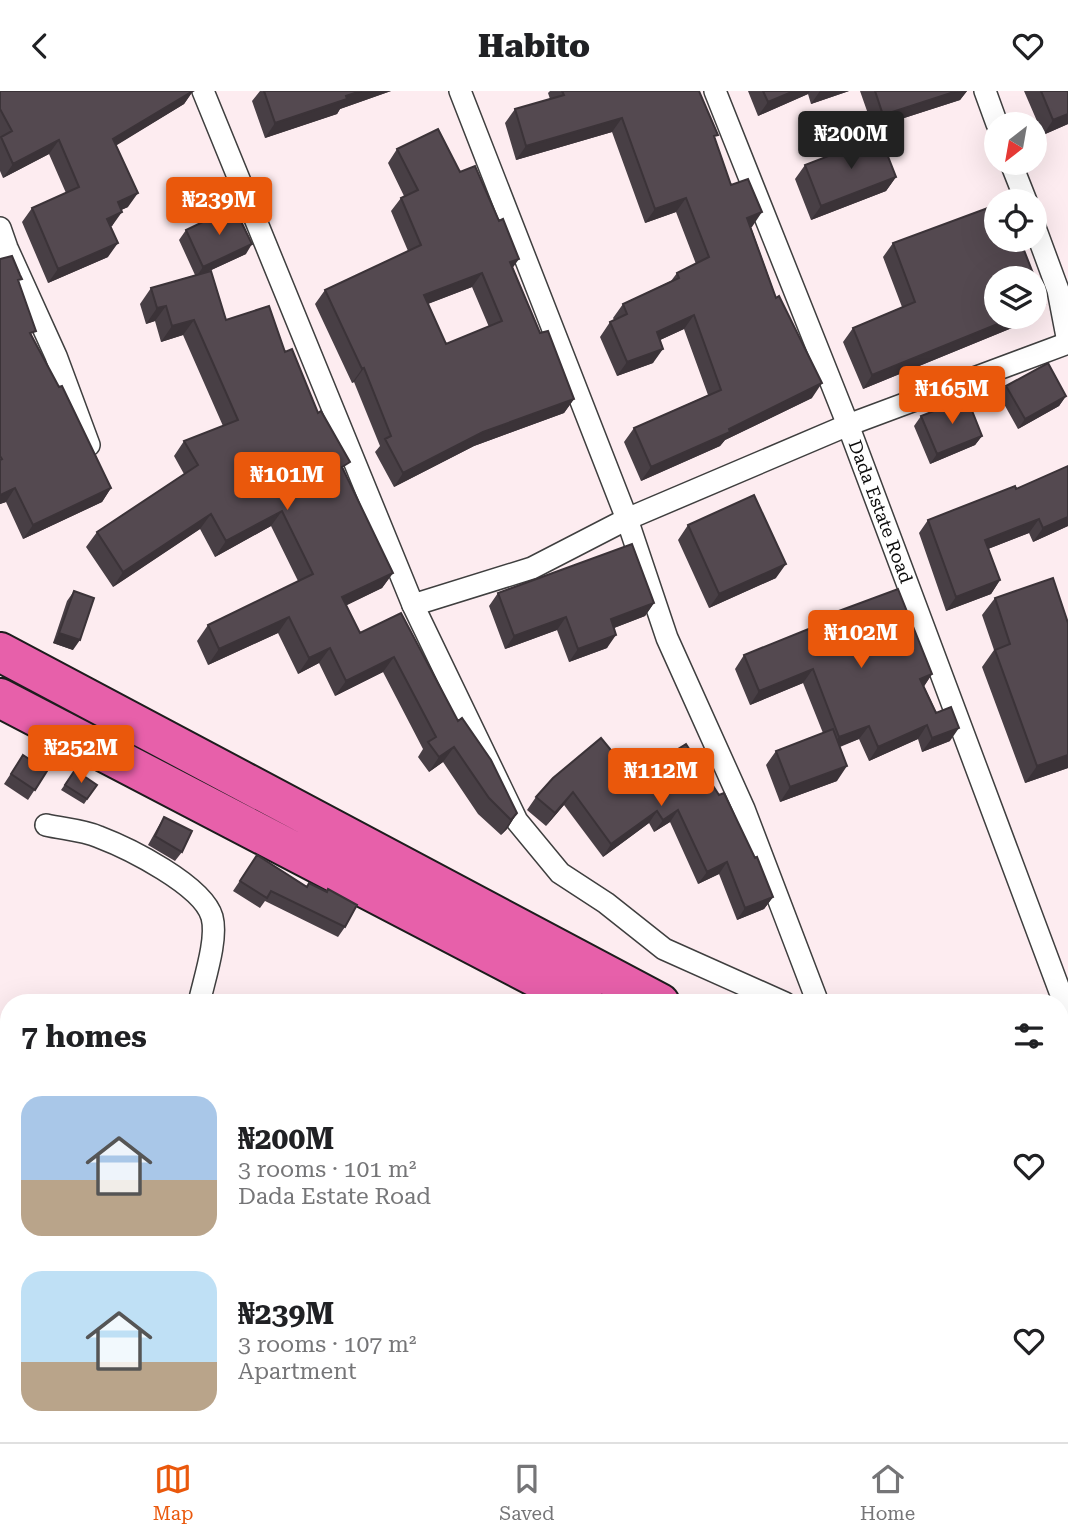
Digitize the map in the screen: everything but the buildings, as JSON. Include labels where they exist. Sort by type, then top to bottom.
[{"type":"highway","points":[[0,652],[643,994]]},
{"type":"highway","points":[[0,698],[568,994]]},
{"type":"street","points":[[203,91],[413,605],[517,821],[560,873],[606,903],[664,949],[765,994]]},
{"type":"street","points":[[460,91],[627,519],[667,638],[744,809],[815,994]]},
{"type":"street","name":"Dada Estate Road","points":[[715,91],[848,425],[1061,994]]},
{"type":"street","points":[[985,91],[993,112]]},
{"type":"street","points":[[0,227],[6,248],[56,356],[89,445]]},
{"type":"street","points":[[413,605],[532,568],[627,519],[848,425],[1068,342],[1058,290],[1044,252]]},
{"type":"street","points":[[46,825],[97,836],[153,863],[184,884],[206,904],[212,918],[213,933],[201,994]]}]
